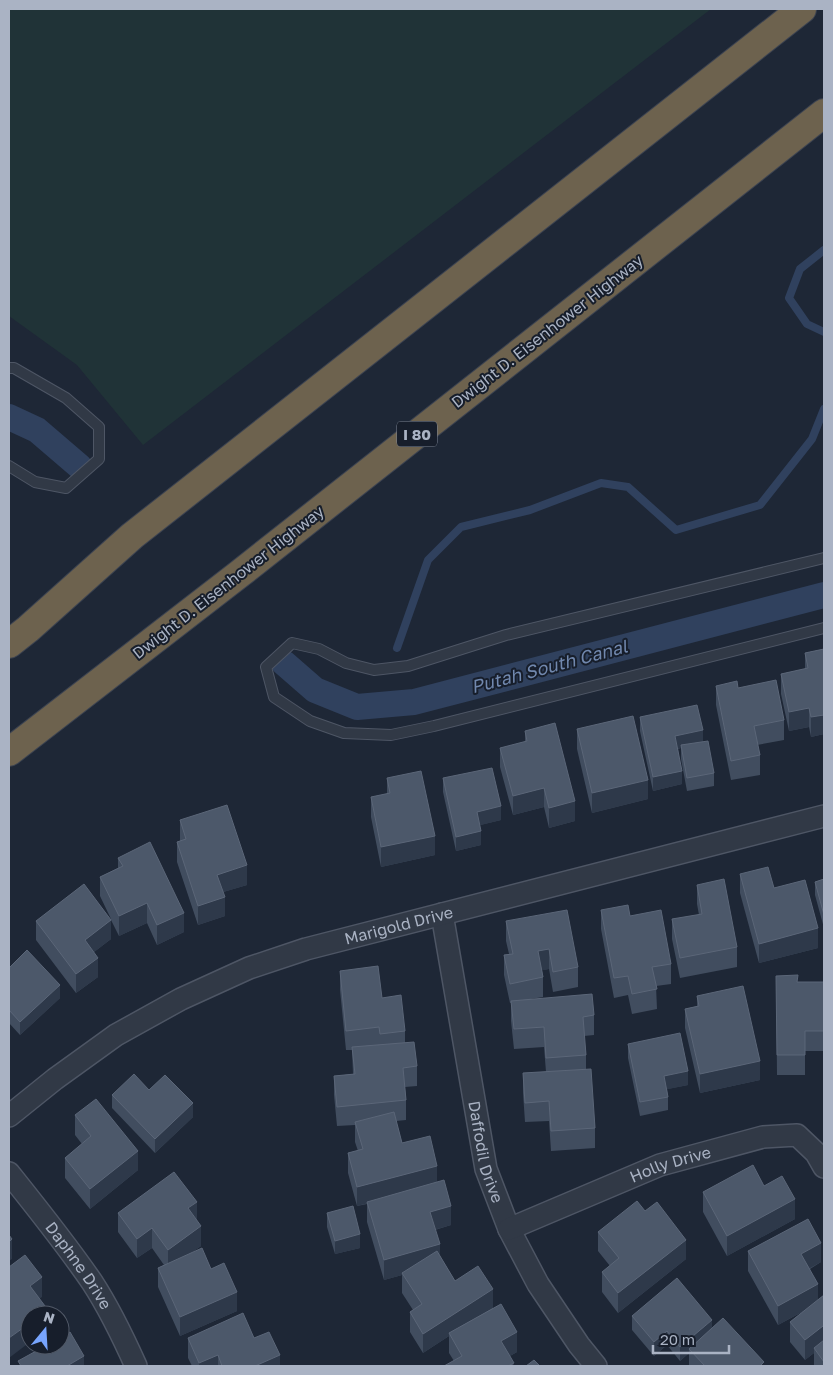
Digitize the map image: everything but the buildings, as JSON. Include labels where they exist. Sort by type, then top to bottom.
[{"type":"highway","points":[[9,644],[132,536],[802,9]]},
{"type":"highway","name":"Dwight D. Eisenhower Highway","points":[[9,752],[238,575],[824,113]]},
{"type":"street","name":"Marigold Drive","points":[[9,1116],[55,1079],[116,1035],[182,998],[249,968],[298,952],[824,816]]},
{"type":"street","name":"Daffodil Drive","points":[[442,914],[486,1169],[509,1229],[538,1284],[579,1345],[596,1366]]},
{"type":"street","name":"Holly Drive","points":[[509,1229],[660,1165],[763,1137],[797,1135],[816,1153],[824,1167]]},
{"type":"street","name":"Daphne Drive","points":[[9,1173],[60,1236],[93,1283],[122,1335],[136,1366]]},
{"type":"lane","points":[[9,368],[14,368],[66,398],[99,427],[99,459],[66,488],[36,482],[9,466]]},
{"type":"lane","points":[[824,558],[506,635],[408,666],[374,670],[346,663],[319,649],[292,643],[266,667],[274,696],[310,721],[344,733],[391,735],[434,726],[824,628]]},
{"type":"green space","points":[[9,9],[711,9],[143,445],[77,365],[9,316]]},
{"type":"waterway","points":[[824,250],[800,269],[789,298],[807,324],[824,332]]},
{"type":"waterway","points":[[397,648],[428,560],[461,527],[530,510],[601,483],[628,487],[676,530],[760,505],[812,439],[824,409]]},
{"type":"waterway","name":"Putah South Canal","points":[[9,417],[37,430],[79,466]]},
{"type":"waterway","name":"Putah South Canal","points":[[284,663],[315,690],[357,707],[414,702],[824,595]]}]
